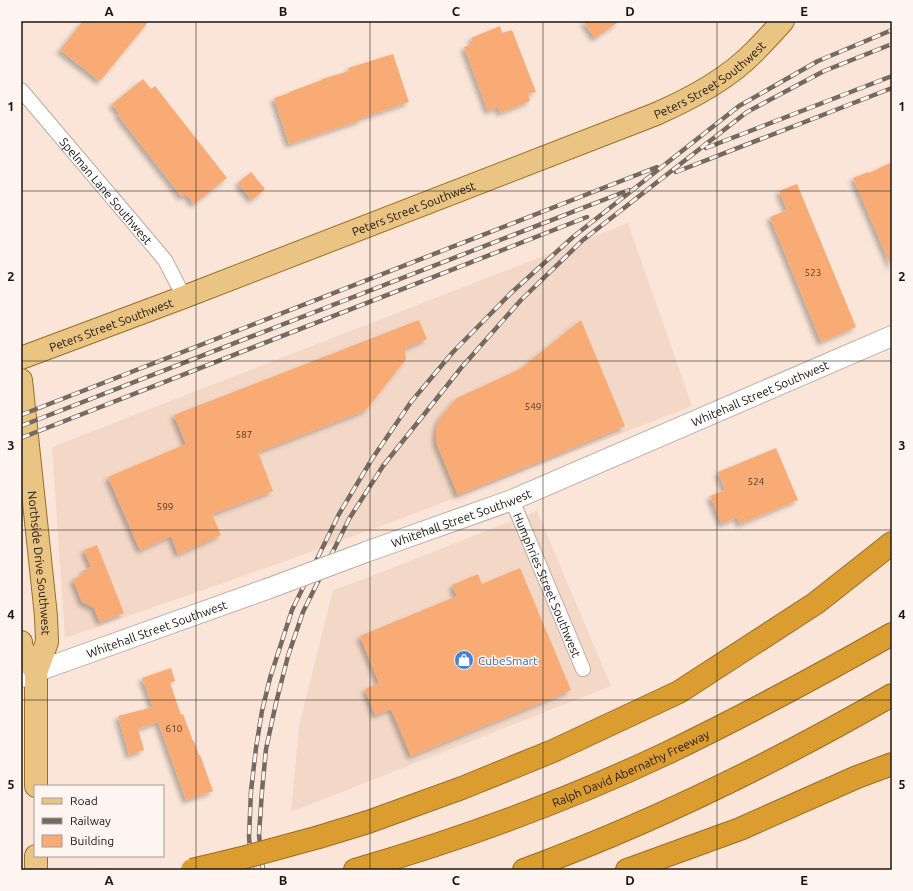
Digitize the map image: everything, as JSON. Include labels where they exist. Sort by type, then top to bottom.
[{"type":"highway","points":[[192,870],[242,858],[368,822],[554,751],[679,692],[816,603],[892,543]]},
{"type":"highway","name":"Ralph David Abernathy Freeway","points":[[355,870],[506,821],[665,754],[762,706],[892,634]]},
{"type":"highway","points":[[524,870],[623,831],[711,791],[801,745],[892,695]]},
{"type":"highway","points":[[627,870],[740,829],[857,777],[892,764]]},
{"type":"main road","name":"Peters Street Southwest","points":[[29,355],[184,297],[648,117],[688,99],[724,77],[755,51],[783,21]]},
{"type":"main road","name":"Whitehall Street Southwest","points":[[29,675],[512,500],[892,336]]},
{"type":"main road","name":"Northside Drive Southwest","points":[[21,380],[46,616],[47,642],[29,675]]},
{"type":"main road","name":"Northside Drive Southwest","points":[[21,642],[29,675],[36,785]]},
{"type":"main road","points":[[36,857],[36,870]]},
{"type":"street","name":"Spelman Lane Southwest","points":[[21,90],[165,260],[184,297]]},
{"type":"street","name":"Humphries Street Southwest","points":[[512,500],[583,669]]},
{"type":"shaded area","points":[[628,223],[692,406],[408,516],[283,562],[65,638],[52,447]]},
{"type":"shaded area","points":[[537,511],[611,686],[291,812],[299,726],[333,590]]},
{"type":"building","points":[[83,21],[149,21],[100,81],[60,50]]},
{"type":"building","points":[[583,21],[620,21],[595,38]]},
{"type":"building","points":[[500,26],[502,33],[512,30],[536,92],[528,94],[530,101],[500,113],[498,107],[488,111],[464,47],[473,44],[471,38]]},
{"type":"building","points":[[393,54],[409,102],[289,144],[274,98],[322,79],[349,71],[348,68]]},
{"type":"building","points":[[143,79],[151,89],[155,86],[227,178],[194,204],[186,194],[182,197],[118,115],[120,114],[112,104]]},
{"type":"building","points":[[892,162],[892,268],[853,178],[868,172],[869,173]]},
{"type":"building","points":[[251,172],[265,189],[252,200],[238,183]]},
{"type":"building","points":[[797,184],[856,327],[821,342],[770,217],[787,210],[779,191]]},
{"type":"building","points":[[419,320],[427,339],[405,348],[406,359],[366,410],[258,452],[273,491],[212,514],[221,535],[178,554],[171,536],[140,550],[108,477],[186,444],[174,415]]},
{"type":"building","points":[[581,320],[625,426],[458,495],[436,442],[438,422],[443,414],[457,398],[520,369]]},
{"type":"building","points":[[776,448],[798,500],[740,524],[737,517],[722,524],[710,496],[725,490],[718,472]]},
{"type":"building","points":[[97,545],[124,613],[100,622],[94,608],[82,602],[73,579],[84,575],[82,571],[91,567],[84,550]]},
{"type":"building","name":"CubeSmart","points":[[520,568],[571,690],[411,756],[391,709],[375,715],[365,689],[379,683],[360,636],[457,596],[452,585],[478,574],[482,584]]},
{"type":"building","points":[[171,668],[175,681],[170,683],[181,715],[183,714],[213,791],[186,800],[158,722],[138,729],[144,750],[129,755],[118,716],[153,707],[142,678]]},
{"type":"railway","points":[[252,870],[249,837],[251,791],[256,748],[262,711],[270,678],[292,610],[339,514],[372,459],[411,402],[453,352],[511,293],[573,237],[739,106],[818,61],[892,30]]},
{"type":"railway","points":[[263,870],[259,835],[266,749],[288,656],[303,612],[349,519],[383,466],[461,368],[521,300],[583,240],[747,112],[824,71],[892,44]]},
{"type":"railway","points":[[706,148],[892,76]]},
{"type":"railway","points":[[676,172],[892,88]]},
{"type":"railway","points":[[21,415],[657,167]]},
{"type":"railway","points":[[21,426],[629,190]]},
{"type":"railway","points":[[21,438],[587,217]]},
{"type":"place","name":"CubeSmart","points":[[464,660]]}]
